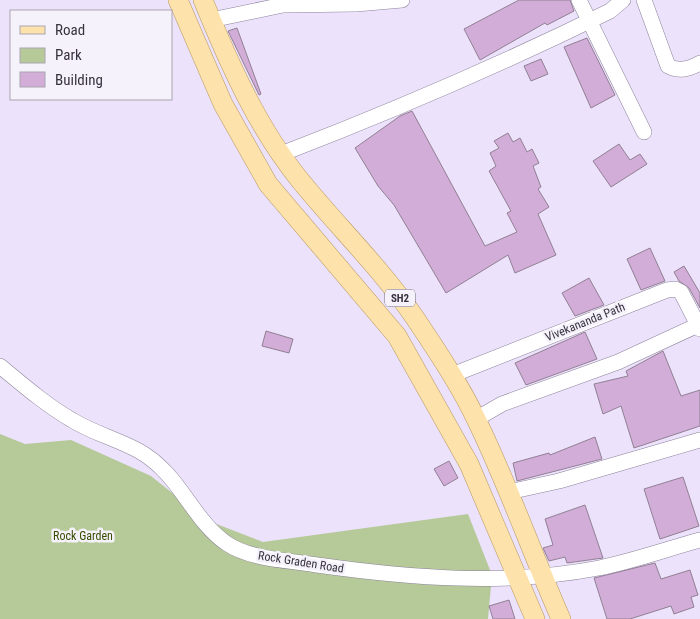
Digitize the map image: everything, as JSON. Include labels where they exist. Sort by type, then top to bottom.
[{"type":"main road","name":"SH2","points":[[178,0],[223,104],[268,184],[397,336],[469,464],[535,619]]},
{"type":"main road","name":"SH2","points":[[203,0],[254,108],[281,154],[298,178],[391,285],[452,375],[476,419],[560,619]]},
{"type":"street","points":[[211,20],[283,5],[356,4],[402,0]]},
{"type":"street","points":[[578,0],[644,132]]},
{"type":"street","points":[[281,154],[386,114],[588,22],[610,11],[623,0]]},
{"type":"street","points":[[644,0],[668,66],[675,70],[682,70],[700,63]]},
{"type":"street","name":"Vivekananda Path","points":[[452,375],[667,290],[675,289],[681,292],[699,327]]},
{"type":"street","points":[[476,419],[502,404],[618,362],[699,327]]},
{"type":"street","name":"Rock Graden Road","points":[[0,366],[72,420],[139,451],[163,469],[186,495],[203,522],[227,544],[260,556],[354,570],[474,580],[519,578],[600,568],[700,540]]},
{"type":"street","points":[[508,492],[559,481],[700,440]]},
{"type":"green space","name":"Rock Garden","points":[[0,434],[25,444],[71,440],[151,476],[206,520],[263,542],[468,514],[492,575],[488,619],[0,619]]},
{"type":"building","points":[[519,0],[570,0],[574,11],[547,25],[545,23],[480,60],[464,29]]},
{"type":"building","points":[[237,28],[261,94],[259,95],[228,31]]},
{"type":"building","points":[[587,38],[615,95],[591,108],[564,47]]},
{"type":"building","points":[[541,59],[548,74],[531,81],[524,66]]},
{"type":"building","points":[[412,111],[485,246],[517,232],[507,213],[511,211],[489,171],[496,166],[490,153],[499,148],[494,141],[508,133],[513,142],[520,138],[527,152],[532,149],[539,163],[533,166],[541,187],[538,189],[549,207],[538,214],[556,255],[515,273],[508,255],[446,293],[394,205],[378,186],[355,148],[400,116]]},
{"type":"building","points":[[619,144],[630,160],[640,154],[647,164],[611,187],[593,161]]},
{"type":"building","points":[[650,248],[665,281],[641,290],[627,259]]},
{"type":"building","points":[[684,266],[700,293],[700,308],[689,288],[679,281],[674,272]]},
{"type":"building","points":[[589,278],[604,305],[575,316],[562,293]]},
{"type":"building","points":[[266,331],[293,339],[289,353],[262,346]]},
{"type":"building","points":[[585,332],[597,359],[526,385],[515,363]]},
{"type":"building","points":[[663,351],[681,396],[700,390],[700,426],[634,448],[621,406],[603,414],[594,384],[628,376],[626,371]]},
{"type":"building","points":[[595,437],[602,459],[517,481],[513,463],[549,453],[550,455]]},
{"type":"building","points":[[449,461],[458,478],[444,486],[434,469]]},
{"type":"building","points":[[683,477],[699,526],[660,539],[644,489]]},
{"type":"building","points":[[585,505],[603,558],[567,563],[565,557],[549,561],[543,548],[553,545],[545,519]]},
{"type":"building","points":[[655,563],[661,579],[690,570],[698,595],[691,597],[694,607],[674,614],[671,606],[630,619],[607,619],[594,578]]},
{"type":"building","points":[[509,600],[515,619],[493,619],[489,606]]}]
